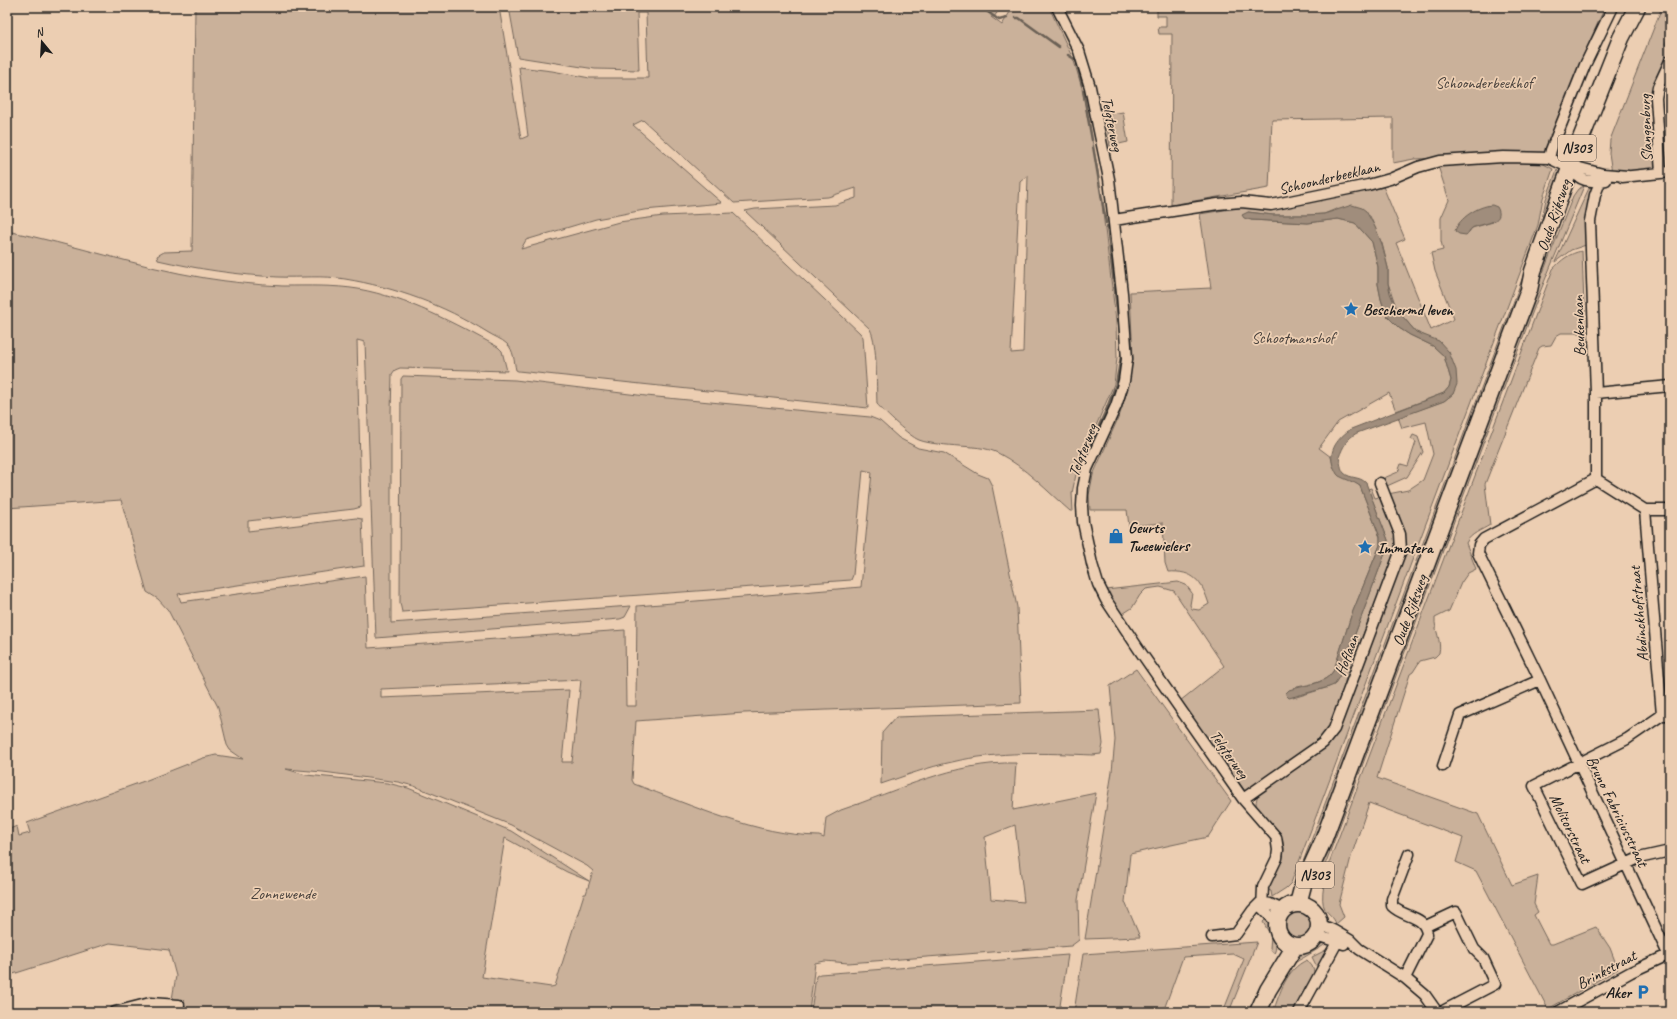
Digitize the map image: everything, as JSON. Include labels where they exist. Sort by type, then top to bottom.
[{"type":"main road","name":"Oude Rijksweg","points":[[1304,906],[1312,888],[1323,841],[1529,290],[1533,271],[1575,171],[1621,38],[1637,8]]},
{"type":"main road","name":"N303","points":[[1280,916],[1287,907],[1304,906],[1316,914],[1318,930]]},
{"type":"main road","points":[[1280,916],[1278,932],[1289,944],[1305,945],[1318,930]]},
{"type":"main road","points":[[1258,1012],[1268,990],[1276,958],[1289,944]]},
{"type":"street","name":"Telgterweg","points":[[1057,7],[1079,51],[1090,87],[1109,178],[1122,293],[1127,359],[1124,381],[1116,406],[1088,469],[1083,488],[1083,522],[1098,584],[1113,611],[1190,725],[1243,799],[1273,832],[1278,842],[1277,858],[1263,887],[1261,902]]},
{"type":"street","points":[[1549,158],[1585,65],[1613,7]]},
{"type":"street","name":"Slangenburg","points":[[1666,172],[1657,93],[1670,61]]},
{"type":"street","name":"Schoonderbeeklaan","points":[[1114,220],[1226,203],[1241,202],[1271,205],[1368,185],[1390,179],[1418,167],[1440,161],[1502,157],[1549,158],[1575,171],[1589,181],[1602,178],[1666,172]]},
{"type":"street","name":"Beukenlaan","points":[[1596,479],[1596,394],[1590,220],[1595,194],[1602,178]]},
{"type":"street","points":[[1596,394],[1670,386]]},
{"type":"street","points":[[1596,479],[1645,510],[1670,510]]},
{"type":"street","name":"Bruno Fabriciusstraat","points":[[1596,479],[1484,539],[1479,545],[1478,553],[1540,680],[1578,764],[1669,954]]},
{"type":"street","name":"Hoflaan","points":[[1243,799],[1323,743],[1334,729],[1401,550],[1400,534],[1380,483]]},
{"type":"street","name":"Abdinckhofstraat","points":[[1645,510],[1666,715]]},
{"type":"street","points":[[1443,766],[1460,715],[1540,680]]},
{"type":"street","points":[[1578,764],[1627,739],[1666,715]]},
{"type":"street","name":"Molitorstraat","points":[[1578,764],[1534,786],[1582,884],[1626,864]]},
{"type":"street","points":[[1626,864],[1639,858],[1670,850]]},
{"type":"street","points":[[1405,978],[1427,934],[1426,926],[1422,921],[1397,910],[1392,906],[1392,899],[1409,854]]},
{"type":"street","points":[[1212,937],[1236,934],[1253,910],[1261,902],[1270,904],[1280,916]]},
{"type":"street","points":[[1426,926],[1456,912],[1474,949],[1483,958],[1495,984],[1441,1012]]},
{"type":"street","points":[[1318,930],[1340,938],[1405,978],[1425,995],[1437,1012]]},
{"type":"street","points":[[1299,1012],[1340,938]]},
{"type":"street","name":"Brinkstraat","points":[[1558,1012],[1631,972],[1669,954]]},
{"type":"street","points":[[115,1012],[150,1003],[179,1005]]},
{"type":"green space","points":[[195,7],[499,7],[521,139],[528,136],[519,67],[590,78],[648,78],[646,13],[637,13],[639,70],[595,69],[518,57],[509,7],[1001,7],[994,17],[991,17],[1002,25],[1013,7],[1049,7],[1074,61],[1082,88],[1098,171],[1116,321],[1117,358],[1114,384],[1077,470],[1072,493],[1073,511],[1070,511],[1027,472],[998,453],[978,448],[944,445],[915,438],[897,424],[877,404],[876,365],[873,336],[870,329],[745,211],[755,209],[835,205],[856,198],[856,188],[828,197],[734,203],[643,120],[633,125],[722,203],[644,210],[596,219],[526,240],[521,249],[619,222],[663,216],[733,213],[863,337],[868,408],[518,371],[516,370],[511,349],[503,341],[454,313],[400,292],[363,282],[337,278],[278,277],[218,271],[158,260],[157,256],[164,252],[192,251]],"holes":[[[1028,175],[1023,352],[1011,353],[1020,182]]]},
{"type":"green space","name":"Schoonderbeekhof","points":[[1157,7],[1605,7],[1584,54],[1550,154],[1414,159],[1393,163],[1393,118],[1272,120],[1269,188],[1171,205],[1172,34],[1159,34],[1158,27],[1166,27],[1166,16],[1157,16]]},
{"type":"green space","points":[[1662,7],[1670,7],[1670,33],[1665,44],[1670,46],[1670,51],[1654,90],[1653,105],[1646,106],[1648,128],[1655,128],[1657,170],[1612,173],[1609,153],[1610,140]]},
{"type":"green space","points":[[1123,112],[1128,142],[1110,146],[1105,115]]},
{"type":"green space","name":"Schootmanshof","points":[[1508,160],[1538,161],[1553,169],[1543,198],[1538,225],[1291,883],[1272,897],[1271,891],[1267,890],[1283,857],[1284,848],[1282,837],[1256,805],[1257,798],[1261,791],[1270,787],[1330,740],[1404,550],[1388,494],[1408,490],[1423,480],[1433,454],[1426,422],[1402,428],[1398,417],[1444,401],[1453,394],[1449,352],[1416,332],[1397,310],[1388,283],[1388,268],[1382,244],[1370,216],[1336,209],[1324,214],[1307,215],[1273,215],[1248,212],[1251,220],[1308,223],[1338,219],[1355,223],[1372,242],[1378,267],[1378,284],[1386,315],[1399,328],[1433,346],[1444,356],[1451,380],[1449,387],[1444,393],[1396,411],[1389,393],[1338,422],[1319,448],[1331,457],[1334,468],[1360,486],[1380,537],[1380,545],[1351,616],[1334,670],[1327,678],[1313,684],[1297,687],[1293,698],[1329,687],[1339,677],[1387,548],[1388,540],[1368,489],[1371,488],[1375,498],[1379,497],[1396,535],[1398,545],[1345,681],[1343,697],[1326,735],[1245,791],[1180,701],[1224,666],[1174,591],[1160,587],[1146,589],[1140,595],[1132,608],[1121,615],[1106,590],[1178,582],[1186,585],[1192,593],[1190,605],[1192,609],[1199,610],[1209,604],[1200,584],[1191,575],[1168,572],[1165,563],[1163,523],[1129,526],[1127,510],[1090,510],[1089,495],[1093,475],[1120,414],[1128,387],[1133,358],[1130,292],[1211,288],[1200,214],[1382,184],[1405,239],[1396,243],[1431,330],[1454,319],[1435,271],[1431,253],[1443,250],[1441,241],[1441,218],[1449,200],[1438,166]],"holes":[[[1493,222],[1472,228],[1469,232],[1457,226],[1462,223]]]},
{"type":"green space","points":[[1557,170],[1563,178],[1305,868],[1298,880],[1297,878],[1539,234],[1546,199]]},
{"type":"green space","points":[[1584,186],[1540,292],[1325,865],[1320,886],[1317,885],[1325,854],[1490,418],[1494,398],[1573,196],[1578,189]]},
{"type":"green space","points":[[1590,186],[1593,192],[1585,220],[1586,245],[1571,250],[1555,262]]},
{"type":"green space","name":"Zonnewende","points":[[7,231],[56,242],[155,268],[205,278],[263,285],[340,287],[377,293],[395,298],[430,312],[498,347],[502,351],[507,371],[400,368],[395,370],[392,374],[391,623],[631,606],[625,617],[620,619],[376,638],[365,342],[357,340],[361,507],[248,521],[248,531],[356,518],[362,519],[364,566],[178,594],[181,602],[365,576],[368,648],[625,630],[626,706],[636,706],[637,606],[861,587],[872,472],[863,470],[853,575],[851,580],[402,612],[400,603],[401,379],[403,376],[515,380],[646,396],[870,417],[880,421],[899,438],[918,448],[944,453],[978,474],[988,478],[992,486],[1017,607],[1021,703],[744,713],[636,721],[632,780],[634,784],[702,810],[748,825],[772,831],[819,836],[824,838],[826,818],[841,810],[905,786],[949,772],[993,764],[1016,763],[1013,810],[1096,793],[1078,900],[1079,940],[1071,946],[848,963],[825,961],[815,963],[809,1012],[121,1012],[171,1005],[176,976],[169,950],[110,943],[7,976],[7,830],[17,826],[19,836],[30,833],[27,823],[147,780],[203,758],[216,755],[243,759],[230,750],[227,745],[218,707],[168,610],[158,599],[147,592],[121,500],[7,508]],"holes":[[[581,680],[572,762],[562,762],[569,690],[381,698],[381,689]],[[286,769],[323,772],[398,782],[414,786],[511,825],[587,866],[593,871],[586,894],[584,894],[555,986],[551,987],[482,977],[505,838],[567,872],[589,881],[511,831],[408,788],[387,783],[306,775]],[[1015,825],[1024,902],[991,899],[985,837]]]},
{"type":"green space","points":[[1582,251],[1585,333],[1561,333],[1556,336],[1551,345],[1542,346],[1539,348],[1485,484],[1490,525],[1473,535],[1466,543],[1476,569],[1468,573],[1461,583],[1449,611],[1435,618],[1440,644],[1439,653],[1435,657],[1420,661],[1410,674],[1377,778],[1478,814],[1512,885],[1538,876],[1534,904],[1538,912],[1534,915],[1549,944],[1553,944],[1596,927],[1610,948],[1618,969],[1548,1009],[1476,871],[1456,862],[1463,838],[1369,803],[1351,857],[1339,904],[1344,917],[1336,924],[1323,905],[1323,893],[1329,863],[1553,269],[1566,257]]},
{"type":"green space","points":[[1413,435],[1418,437],[1423,452],[1407,477],[1387,486],[1384,478],[1398,472],[1401,464],[1408,466],[1416,442],[1411,439]]},
{"type":"green space","points":[[1136,669],[1231,801],[1208,837],[1130,854],[1125,902],[1140,937],[1085,939],[1112,772],[1115,740],[1110,686]]},
{"type":"green space","points":[[1099,710],[1103,744],[1101,754],[1004,754],[969,758],[943,764],[881,784],[882,733],[896,717]]},
{"type":"green space","points":[[1298,912],[1307,916],[1311,925],[1307,934],[1298,938],[1289,934],[1285,925],[1289,916]]},
{"type":"green space","points":[[1267,918],[1272,926],[1276,940],[1274,954],[1270,949],[1271,936],[1263,922]]},
{"type":"green space","points":[[1257,942],[1229,1012],[1223,1012],[1244,959],[1233,954],[1183,957],[1163,1012],[1074,1012],[1083,954]]},
{"type":"green space","points":[[1327,943],[1292,964],[1299,951],[1317,944]]},
{"type":"green space","points":[[1330,944],[1318,969],[1312,957],[1326,950]]},
{"type":"green space","points":[[1068,955],[1059,1012],[811,1012],[816,976],[820,974]]},
{"type":"green space","points":[[1307,960],[1312,966],[1315,974],[1295,1012],[1273,1012],[1281,990],[1289,975],[1300,964]]},
{"type":"shaded area","points":[[1352,205],[1366,211],[1375,227],[1382,244],[1388,268],[1390,293],[1397,310],[1416,332],[1439,341],[1449,352],[1456,370],[1457,384],[1453,394],[1444,401],[1357,433],[1348,440],[1344,446],[1339,457],[1342,470],[1346,475],[1361,479],[1366,483],[1388,540],[1387,548],[1339,677],[1334,685],[1289,698],[1285,694],[1289,690],[1320,682],[1334,670],[1351,616],[1380,545],[1380,537],[1360,486],[1339,476],[1336,473],[1332,460],[1335,445],[1342,436],[1351,429],[1444,393],[1449,387],[1451,380],[1444,356],[1433,346],[1399,328],[1386,315],[1378,284],[1378,267],[1372,242],[1355,223],[1338,219],[1308,223],[1251,220],[1244,218],[1242,215],[1248,212],[1273,215],[1324,214]]},
{"type":"shaded area","points":[[1492,205],[1497,207],[1499,213],[1496,220],[1472,228],[1466,235],[1459,234],[1455,231],[1457,226],[1465,217],[1475,210]]},
{"type":"waterway","points":[[981,7],[999,20],[1007,18]]},
{"type":"waterway","points":[[1016,18],[1019,18],[1059,47]]},
{"type":"waterway","points":[[1068,55],[1076,60],[1082,85]]},
{"type":"waterway","points":[[1083,90],[1092,140]]},
{"type":"waterway","points":[[1093,146],[1106,223]]},
{"type":"waterway","points":[[1107,226],[1120,334]]},
{"type":"waterway","points":[[1084,459],[1116,384],[1122,351]]},
{"type":"waterway","points":[[178,1009],[191,1012]]},
{"type":"place","name":"Beschermd leven","points":[[1351,309]]},
{"type":"place","name":"Geurts Tweewielers","points":[[1116,536]]},
{"type":"place","name":"Immatera","points":[[1365,547]]},
{"type":"place","name":"Aker","points":[[1643,992]]}]
